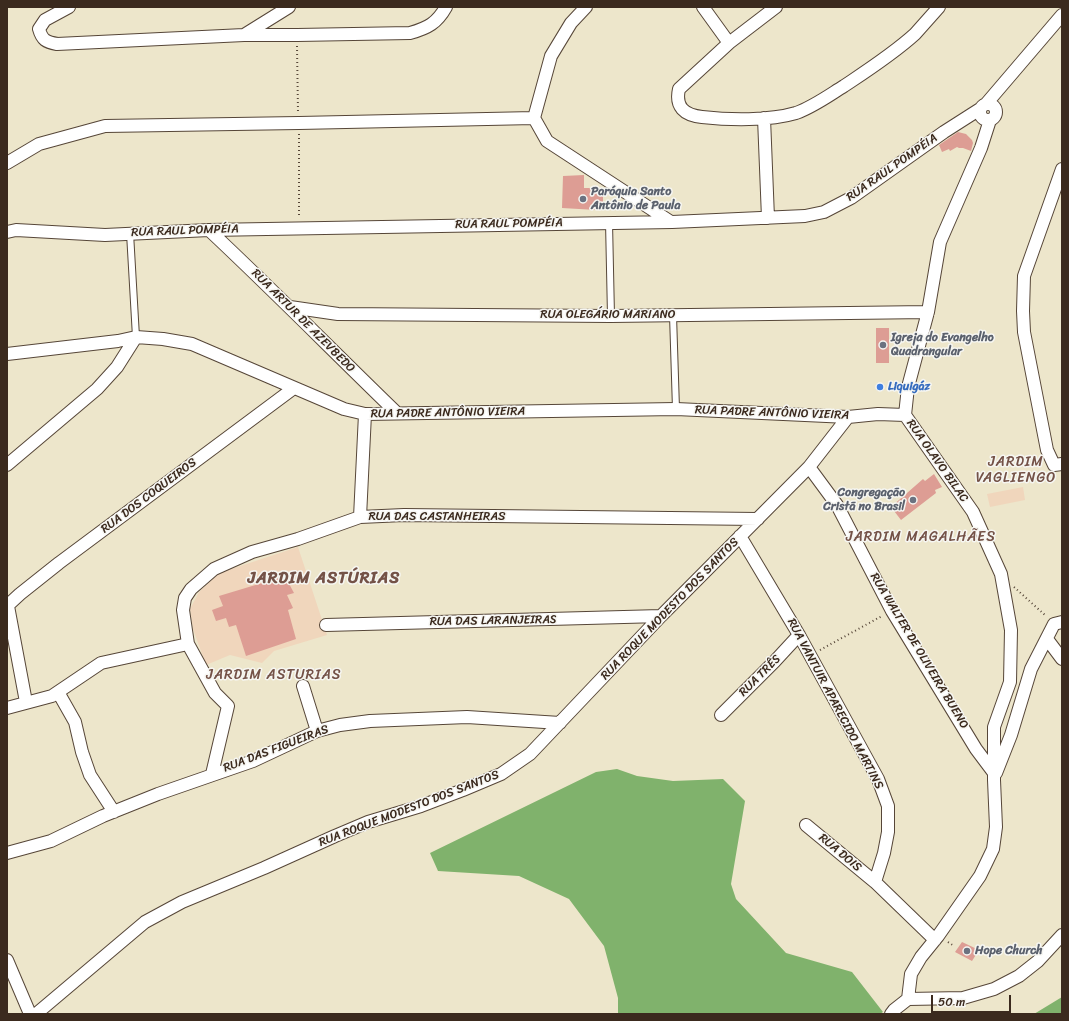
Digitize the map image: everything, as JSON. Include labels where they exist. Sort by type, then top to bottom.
[{"type":"street","points":[[68,7],[45,20],[39,29],[40,36],[48,42],[57,44],[244,34],[296,36],[410,34],[425,29],[437,21],[446,7]]},
{"type":"street","points":[[244,34],[289,7]]},
{"type":"street","points":[[586,7],[571,23],[551,56],[534,118],[547,141],[672,222]]},
{"type":"street","points":[[703,7],[729,43]]},
{"type":"street","points":[[776,7],[729,43],[679,89],[679,104],[685,112],[694,116],[764,118],[796,112],[814,105],[880,63],[914,34],[939,7]]},
{"type":"street","points":[[983,106],[1062,15]]},
{"type":"street","name":"RUA OLAVO BILAC","points":[[908,999],[911,974],[921,957],[935,940],[980,876],[993,849],[996,827],[994,726],[1010,682],[1011,630],[999,568],[974,512],[905,415],[908,387],[928,312],[940,242],[981,148],[990,120],[982,118],[979,114],[983,106]]},
{"type":"street","name":"RUA RAUL POMPÉIA","points":[[7,232],[16,230],[105,234],[209,230],[672,222],[812,215],[824,212],[851,198],[983,106]]},
{"type":"street","points":[[7,163],[39,144],[105,126],[299,124],[534,118]]},
{"type":"street","points":[[764,118],[768,218]]},
{"type":"street","points":[[1058,464],[1046,450],[1024,332],[1024,276],[1062,169]]},
{"type":"street","name":"RUA ARTUR DE AZEVBEDO","points":[[209,230],[290,307],[331,350],[397,413]]},
{"type":"street","name":"RUA OLEGÁRIO MARIANO","points":[[290,307],[338,314],[611,316],[673,314],[928,312]]},
{"type":"street","points":[[7,465],[97,389],[118,367],[136,337]]},
{"type":"street","name":"RUA PADRE ANTÔNIO VIEIRA","points":[[7,354],[118,341],[136,337],[163,339],[192,344],[344,409],[364,414],[676,409],[848,417],[878,414],[905,415]]},
{"type":"street","name":"RUA DOS COQUEIROS","points":[[7,606],[59,563],[294,388]]},
{"type":"street","points":[[360,517],[364,414]]},
{"type":"street","name":"RUA ROQUE MODESTO DOS SANTOS","points":[[36,1014],[144,922],[182,902],[368,822],[421,806],[501,774],[530,754],[661,616],[809,467],[848,417]]},
{"type":"street","name":"RUA WALTER DE OLIVEIRA BUENO","points":[[809,467],[837,505],[892,611],[994,776]]},
{"type":"street","name":"RUA DAS CASTANHEIRAS","points":[[212,774],[228,706],[215,693],[188,644],[183,610],[185,598],[190,588],[214,569],[252,552],[298,539],[360,517],[404,515],[758,519]]},
{"type":"street","name":"RUA VANTUIR APARECIDO MARTINS","points":[[740,536],[799,635],[878,779],[888,806],[884,853],[875,882]]},
{"type":"street","points":[[7,606],[26,702]]},
{"type":"street","name":"RUA DAS LARANJEIRAS","points":[[326,625],[661,616]]},
{"type":"street","points":[[994,776],[1011,735],[1031,669],[1047,638],[1058,623]]},
{"type":"street","name":"RUA TRÊS","points":[[721,715],[799,635]]},
{"type":"street","points":[[1047,638],[1062,659]]},
{"type":"street","points":[[7,708],[52,696],[101,663],[188,644]]},
{"type":"street","points":[[302,686],[317,731]]},
{"type":"street","points":[[58,692],[75,722],[82,752],[90,774],[114,812]]},
{"type":"street","name":"RUA DAS FIGUEIRAS","points":[[7,853],[51,842],[114,812],[158,794],[253,760],[317,731],[340,725],[370,721],[467,717],[560,723]]},
{"type":"street","name":"RUA DOIS","points":[[806,825],[875,882]]},
{"type":"street","points":[[875,882],[935,940]]},
{"type":"street","points":[[891,1014],[908,999],[963,998],[994,989],[1020,976],[1038,961],[1062,935]]},
{"type":"street","points":[[7,960],[30,1014]]},
{"type":"lane","points":[[609,222],[611,316]]},
{"type":"lane","points":[[130,233],[136,337]]},
{"type":"lane","points":[[673,314],[676,409]]},
{"type":"path","points":[[1004,588],[1009,581],[1058,623]]},
{"type":"path","points":[[810,656],[892,611]]},
{"type":"shaded area","points":[[1023,487],[1025,500],[990,507],[987,494]]},
{"type":"shaded area","points":[[298,547],[327,635],[274,651],[262,663],[230,655],[206,665],[193,629],[190,609],[199,592],[219,573]]},
{"type":"green space","points":[[617,769],[637,776],[673,781],[723,779],[745,801],[731,884],[736,899],[786,953],[852,972],[883,1012],[880,1014],[618,1014],[618,998],[604,946],[569,899],[519,876],[438,871],[430,853],[596,772]]},
{"type":"green space","points":[[1062,997],[1062,1014],[1034,1014]]},
{"type":"building","points":[[958,132],[966,134],[972,140],[973,143],[971,151],[957,147],[950,151],[949,149],[942,152],[939,145]]},
{"type":"building","name":"Paróquia Santo Antônio de Paula","points":[[584,175],[584,188],[596,188],[603,191],[603,207],[596,210],[562,208],[563,176]]},
{"type":"building","name":"Igreja do Evangelho Quadrangular","points":[[876,328],[889,328],[889,363],[876,363]]},
{"type":"building","name":"Congregação Cristã no Brasil","points":[[934,474],[942,487],[935,490],[936,493],[901,520],[891,507],[923,479],[925,481]]},
{"type":"building","points":[[282,577],[282,582],[287,580],[294,593],[287,595],[293,608],[288,610],[296,639],[246,656],[236,625],[229,627],[226,618],[216,621],[212,610],[223,606],[219,596]]},
{"type":"building","name":"Hope Church","points":[[962,942],[979,950],[972,961],[955,952]]},
{"type":"place","name":"Paróquia Santo Antônio de Paula","points":[[583,199]]},
{"type":"place","name":"Igreja do Evangelho Quadrangular","points":[[883,345]]},
{"type":"place","name":"Liquigáz","points":[[880,387]]},
{"type":"place","name":"Congregação Cristã no Brasil","points":[[913,500]]},
{"type":"place","name":"Hope Church","points":[[967,951]]},
{"type":"district","name":"JARDIM VAGLIENGO","points":[[1016,470]]},
{"type":"district","name":"JARDIM MAGALHÃES","points":[[921,537]]},
{"type":"district","name":"JARDIM ASTÚRIAS","points":[[324,579]]},
{"type":"district","name":"JARDIM ASTURIAS","points":[[274,675]]}]
